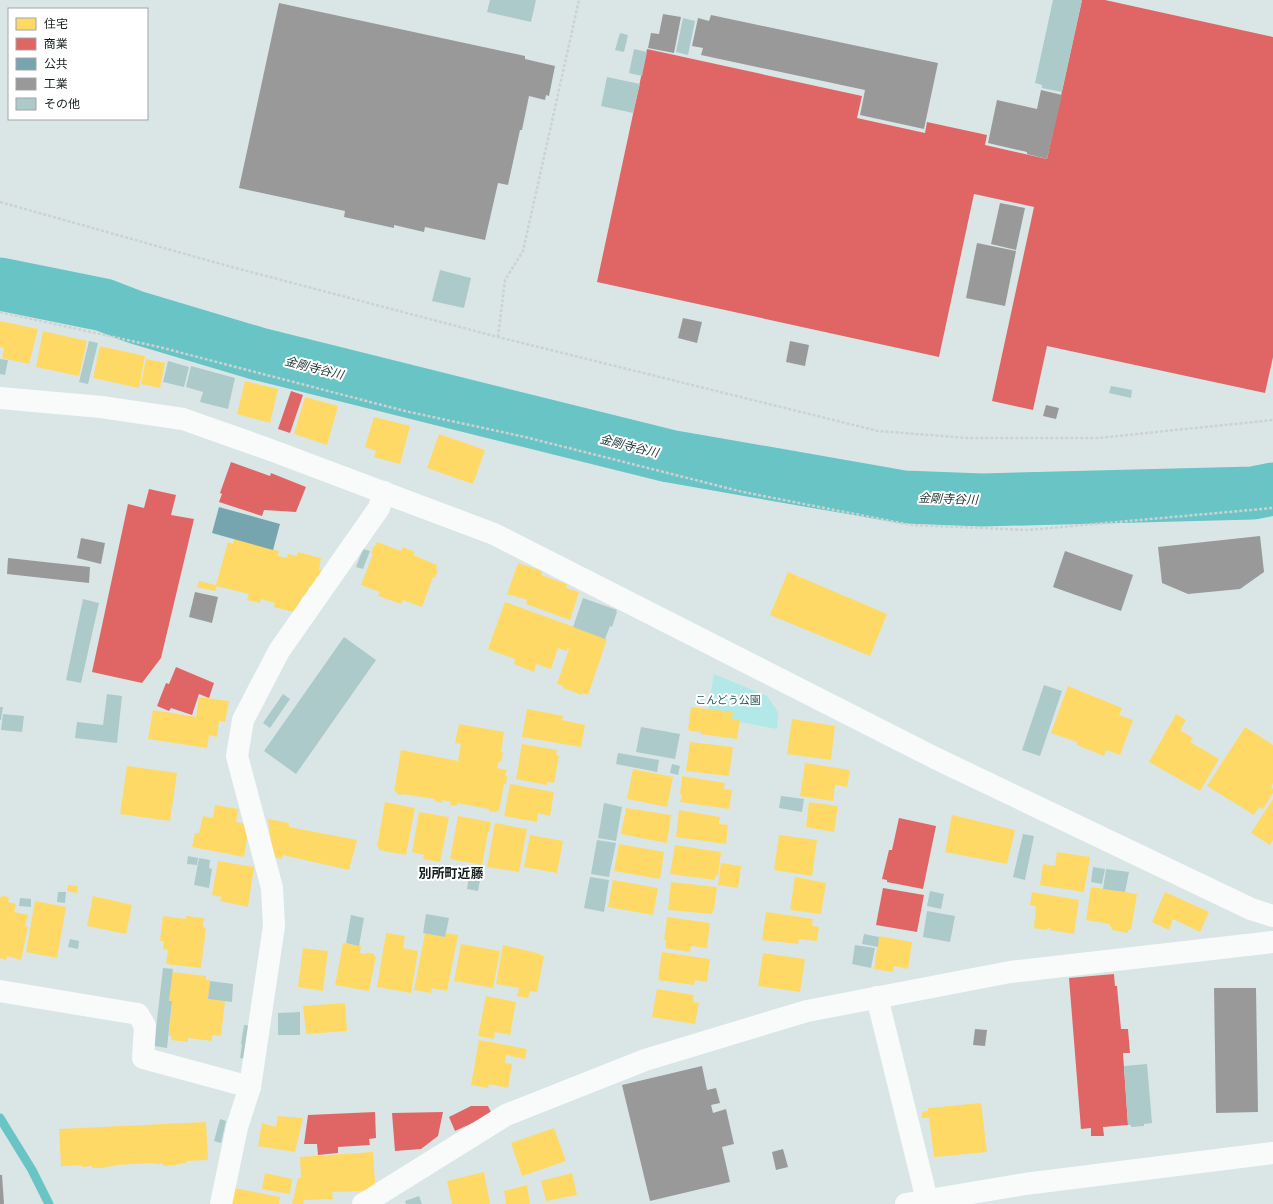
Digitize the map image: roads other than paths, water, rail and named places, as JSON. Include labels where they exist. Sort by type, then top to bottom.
[{"type":"street","points":[[0,398],[101,406],[183,420],[384,492],[494,534],[935,758],[1250,909],[1273,916]]},
{"type":"street","points":[[221,1204],[237,1127],[250,1087],[274,926],[272,888],[237,756],[243,720],[279,651],[379,508],[384,492]]},
{"type":"street","points":[[363,1204],[506,1114],[645,1060],[807,1011],[1010,972],[1273,942]]},
{"type":"street","points":[[0,991],[138,1014],[145,1026],[143,1058],[250,1087]]},
{"type":"street","points":[[877,998],[916,1202],[1024,1184],[1273,1153]]},
{"type":"waterway","name":"金剛寺谷川","points":[[0,284],[104,305],[135,317],[259,354],[669,456],[904,497],[982,500],[1253,493],[1273,489]]},
{"type":"waterway","points":[[0,1118],[32,1170],[49,1204]]},
{"type":"district","name":"別所町近藤","points":[[451,873]]},
{"type":"park label","name":"こんどう公園","points":[[728,700]]}]
